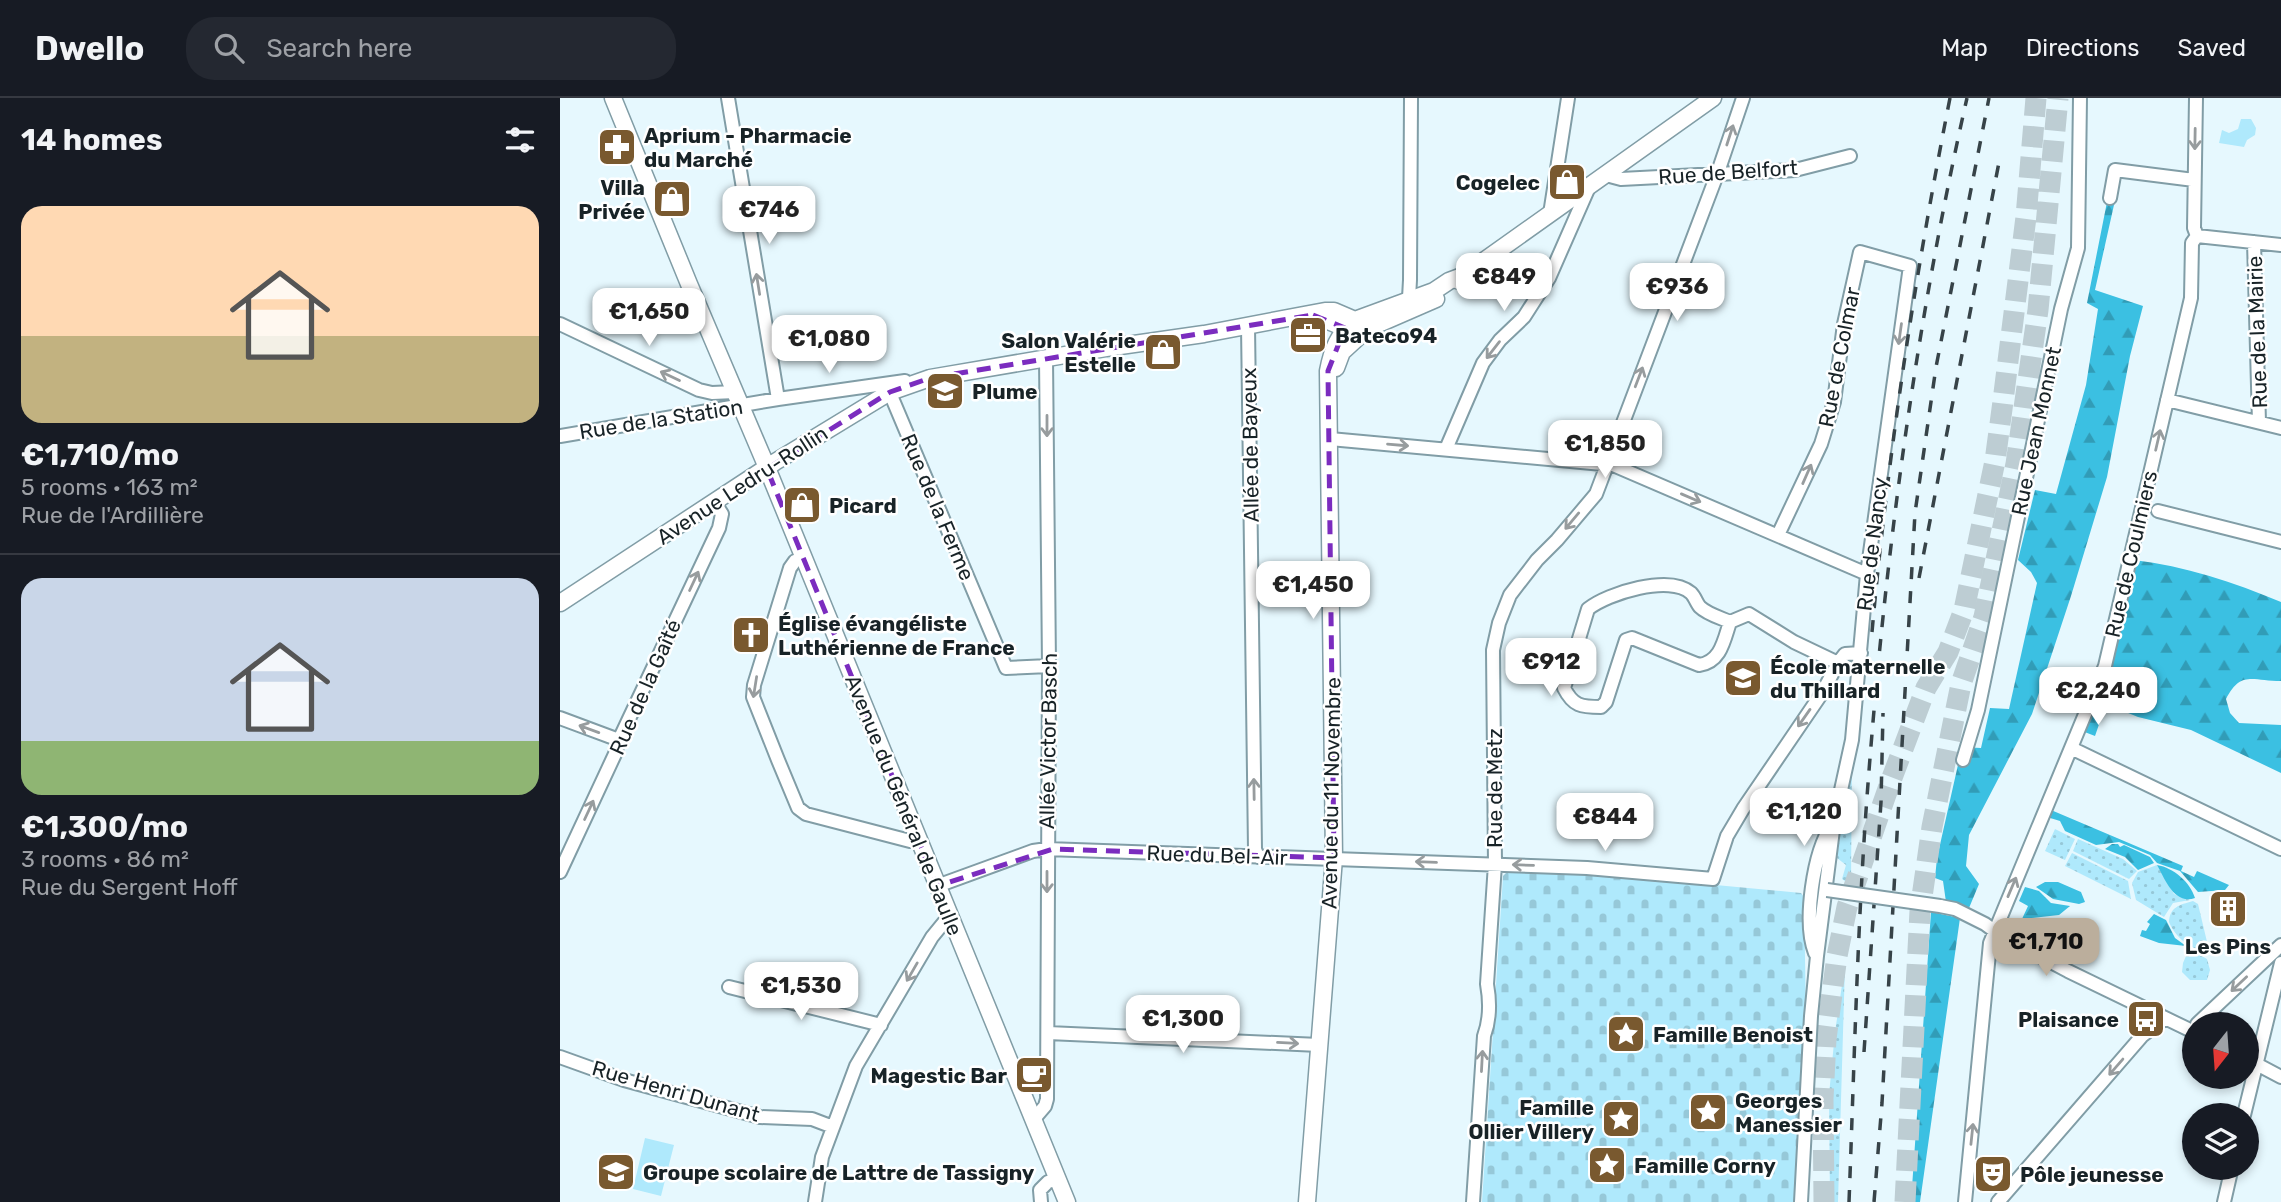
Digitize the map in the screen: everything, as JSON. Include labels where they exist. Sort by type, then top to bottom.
[{"type":"street","name":"Avenue du Général de Gaulle","points":[[614,98],[1066,1202]]},
{"type":"street","points":[[728,98],[778,400]]},
{"type":"street","points":[[1409,298],[1411,98]]},
{"type":"street","points":[[1550,214],[1568,98]]},
{"type":"street","points":[[1354,324],[1432,301],[1713,98]]},
{"type":"street","name":"Rue de Metz","points":[[1473,1202],[1484,1037],[1488,1023],[1487,984],[1495,864],[1493,650],[1499,623],[1507,600],[1520,580],[1595,494],[1718,172],[1743,98]]},
{"type":"street","name":"Rue Jean Monnet","points":[[1963,760],[1978,710],[2061,309],[2078,248],[2080,98]]},
{"type":"street","name":"Rue de Coulmiers","points":[[1965,1202],[1993,930],[2105,666],[2191,298],[2192,243],[2197,236],[2194,228],[2196,98]]},
{"type":"street","name":"Rue de Belfort","points":[[1606,175],[1621,179],[1795,170],[1850,156]]},
{"type":"street","points":[[2110,198],[2115,170],[2194,180]]},
{"type":"street","points":[[1447,449],[1483,363],[1524,317],[1549,278],[1589,187]]},
{"type":"street","points":[[2197,236],[2281,245]]},
{"type":"street","name":"Rue de la Mairie","points":[[2254,242],[2259,422]]},
{"type":"street","name":"Rue de Colmar","points":[[1778,536],[1821,444],[1834,402],[1844,324],[1860,252],[1910,266]]},
{"type":"street","name":"Rue de Nancy","points":[[1801,1202],[1817,956],[1834,822],[1852,740],[1867,574],[1910,266]]},
{"type":"street","points":[[1354,324],[1380,316],[1409,298],[1434,291],[1465,275]]},
{"type":"street","name":"Avenue Ledru-Rollin","points":[[560,603],[888,388],[1046,358],[1313,315],[1354,324]]},
{"type":"street","points":[[560,324],[709,396],[709,405],[700,413]]},
{"type":"street","name":"Avenue du 11 Novembre","points":[[1330,383],[1354,324]]},
{"type":"street","name":"Avenue du 11 Novembre","points":[[1307,1202],[1334,858],[1328,371],[1332,352],[1354,324]]},
{"type":"street","name":"Allée de Bayeux","points":[[1248,326],[1255,849],[1258,857]]},
{"type":"street","name":"Allée Victor Basch","points":[[1033,1120],[1045,1106],[1048,1032],[1046,358]]},
{"type":"street","name":"Rue de la Station","points":[[560,436],[700,413],[738,399],[778,400],[888,388]]},
{"type":"street","name":"Rue de la Ferme","points":[[888,388],[1006,668],[1049,666]]},
{"type":"street","points":[[699,390],[738,399]]},
{"type":"street","points":[[2167,400],[2281,428]]},
{"type":"street","points":[[1330,439],[1618,466],[1867,574]]},
{"type":"street","name":"Rue de la Gaîté","points":[[560,872],[719,528],[722,514],[715,503]]},
{"type":"street","points":[[2158,512],[2281,542]]},
{"type":"street","points":[[804,558],[795,561],[790,568],[754,685],[753,697],[778,760],[798,808],[806,814],[919,841]]},
{"type":"street","points":[[1730,622],[1701,608],[1692,594],[1674,584],[1661,584],[1597,602],[1588,609],[1564,688],[1571,701],[1586,707],[1601,707],[1606,702],[1626,640],[1632,638],[1699,665],[1710,664],[1717,657],[1730,622],[1749,614],[1794,642],[1838,663],[1845,654],[1861,653]]},
{"type":"street","name":"Rue du Bel-Air","points":[[937,886],[1033,851],[1047,849],[1587,868],[1713,879],[1727,836],[1760,781],[1822,693],[1838,663]]},
{"type":"street","points":[[560,718],[619,740]]},
{"type":"street","points":[[2071,748],[2281,849]]},
{"type":"street","name":"Rue de Nancy","points":[[1817,956],[1811,941],[1812,889],[1825,835],[1834,822]]},
{"type":"street","points":[[1827,890],[1955,909],[2164,1018],[2182,1024]]},
{"type":"street","points":[[815,1202],[822,1157],[856,1066],[932,937],[950,915]]},
{"type":"street","points":[[2211,1012],[2281,945]]},
{"type":"street","points":[[2259,1038],[2281,963]]},
{"type":"street","points":[[729,987],[881,1025]]},
{"type":"street","points":[[1998,1202],[2142,1036],[2164,1018]]},
{"type":"street","points":[[1048,1032],[1319,1045]]},
{"type":"street","name":"Rue Henri Dunant","points":[[560,1057],[624,1080],[760,1117],[812,1119],[833,1127]]},
{"type":"street","points":[[2259,1066],[2281,1077]]},
{"type":"street","points":[[1041,1202],[1041,1190],[1048,1182],[1057,1179]]},
{"type":"street","points":[[2224,1202],[2229,1180]]},
{"type":"highlighted area","points":[[1313,315],[1345,328],[1328,371],[1334,858],[1053,849],[937,886],[767,469],[890,392],[930,378]]},
{"type":"green space","points":[[2241,119],[2251,119],[2256,128],[2255,135],[2247,140],[2244,147],[2219,143],[2222,130],[2229,133],[2238,129]]},
{"type":"green space","points":[[2120,178],[2095,290],[2143,306],[2130,356],[2107,477],[2071,596],[2032,714],[1969,835],[1966,866],[1979,884],[1969,908],[1946,902],[1943,881],[1935,878],[1937,858],[1962,747],[1981,748],[1990,708],[2009,709],[2037,583],[2031,572],[2018,560],[2035,490],[2056,494],[2086,385],[2098,309],[2087,303],[2107,202]]},
{"type":"green space","points":[[2134,560],[2209,576],[2281,602],[2281,681],[2248,679],[2237,684],[2226,699],[2230,713],[2239,723],[2281,725],[2281,773],[2191,730],[2138,717],[2116,708],[2104,710],[2095,736],[2082,731]]},
{"type":"green space","points":[[1852,750],[1851,885],[1842,879],[1846,865],[1837,858]]},
{"type":"green space","points":[[2051,810],[2183,866],[2181,871],[2194,877],[2197,871],[2229,885],[2225,890],[2198,892],[2180,871],[2157,863],[2150,855],[2119,842],[2096,845],[2065,831],[2060,821],[2047,817]]},
{"type":"green space","points":[[2055,829],[2075,839],[2065,860],[2045,851]]},
{"type":"green space","points":[[2078,839],[2123,859],[2137,871],[2129,879],[2073,851]]},
{"type":"green space","points":[[2112,844],[2118,844],[2120,847],[2124,845],[2150,857],[2154,863],[2138,870],[2125,857],[2105,849]]},
{"type":"green space","points":[[2072,853],[2128,881],[2131,899],[2065,866]]},
{"type":"green space","points":[[2157,865],[2174,894],[2190,900],[2173,903],[2164,917],[2136,900],[2132,883],[2138,872]]},
{"type":"green space","points":[[2157,865],[2181,877],[2195,898],[2181,898],[2176,894]]},
{"type":"green space","points":[[1509,870],[1576,872],[1801,893],[1804,897],[1806,1018],[1795,1202],[1482,1202],[1503,876]]},
{"type":"green space","points":[[2045,882],[2058,882],[2081,892],[2085,902],[2079,904],[2053,899],[2036,887]]},
{"type":"green space","points":[[2025,887],[2039,891],[2051,903],[2070,906],[2059,915],[2022,919],[2028,906],[2019,901]]},
{"type":"green space","points":[[2193,901],[2198,904],[2208,946],[2206,951],[2184,942],[2169,922],[2176,907]]},
{"type":"green space","points":[[1931,912],[1960,918],[1920,1202],[1911,1202]]},
{"type":"green space","points":[[2154,914],[2166,920],[2175,938],[2186,946],[2159,943],[2140,936],[2142,930],[2146,931],[2150,924],[2147,922]]},
{"type":"green space","points":[[2189,949],[2207,959],[2210,970],[2207,980],[2190,980],[2182,972]]},
{"type":"green space","points":[[1845,965],[1838,1202],[1830,1202],[1829,1095]]},
{"type":"green space","points":[[645,1138],[674,1145],[661,1196],[633,1189]]},
{"type":"tunnel","points":[[1824,1202],[1823,1099],[1826,1039],[1837,956],[1847,907],[1890,783],[1926,688],[1948,652],[1964,610],[1995,461],[2026,217],[2036,98]]},
{"type":"tunnel","points":[[1905,1202],[1920,911],[1932,827],[1961,684],[1984,617],[2016,464],[2038,310],[2058,98]]},
{"type":"railway","points":[[1872,632],[1904,364],[1950,98]]},
{"type":"railway","points":[[1849,1202],[1863,860],[1873,721],[1891,542],[1931,275],[1967,98]]},
{"type":"railway","points":[[1874,1202],[1882,1103],[1915,513],[1936,367],[1989,98]]},
{"type":"railway","points":[[1919,578],[2000,157]]},
{"type":"railway","points":[[1864,1052],[1881,802],[1883,713]]},
{"type":"place","name":"Aprium - Pharmacie du Marché","points":[[617,147]]},
{"type":"place","name":"Cogelec","points":[[1567,182]]},
{"type":"place","name":"Villa Privée","points":[[672,199]]},
{"type":"place","name":"Bateco94","points":[[1308,335]]},
{"type":"place","name":"Salon Valérie Estelle","points":[[1163,352]]},
{"type":"place","name":"Plume","points":[[945,391]]},
{"type":"place","name":"Picard","points":[[802,505]]},
{"type":"place","name":"Église évangéliste Luthérienne de France","points":[[751,635]]},
{"type":"place","name":"École maternelle du Thillard","points":[[1743,678]]},
{"type":"place","name":"Les Pins","points":[[2228,909]]},
{"type":"place","name":"Plaisance","points":[[2146,1019]]},
{"type":"place","name":"Famille Benoist","points":[[1626,1034]]},
{"type":"place","name":"Magestic Bar","points":[[1034,1075]]},
{"type":"place","name":"Georges Manessier","points":[[1708,1112]]},
{"type":"place","name":"Famille Ollier Villery","points":[[1621,1119]]},
{"type":"place","name":"Famille Corny","points":[[1607,1165]]},
{"type":"place","name":"Groupe scolaire de Lattre de Tassigny","points":[[616,1172]]},
{"type":"place","name":"Pôle jeunesse","points":[[1993,1174]]}]
